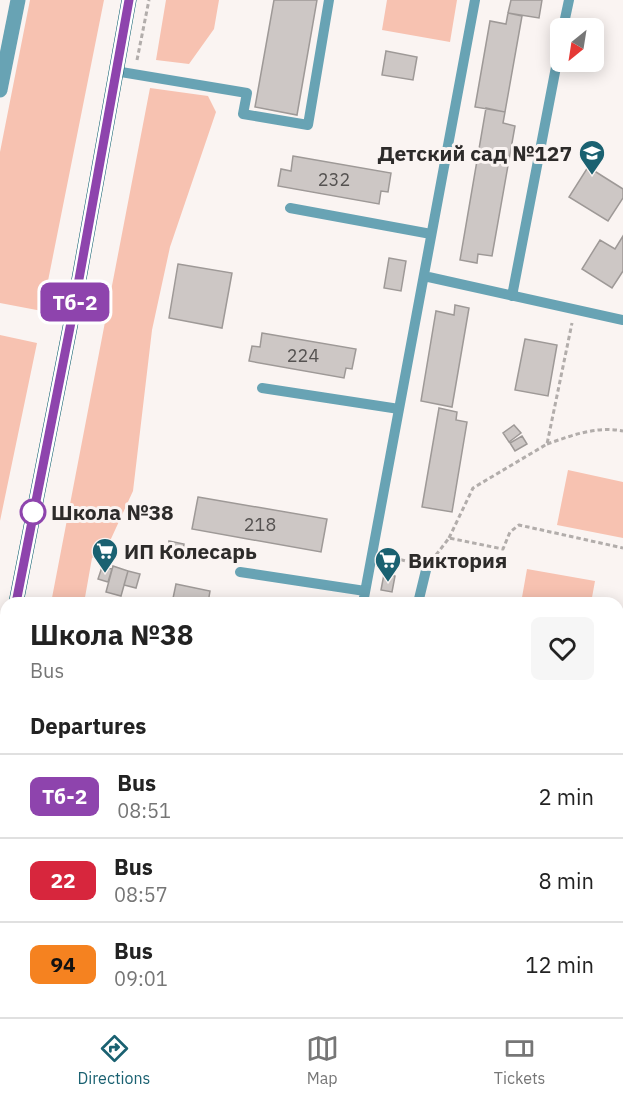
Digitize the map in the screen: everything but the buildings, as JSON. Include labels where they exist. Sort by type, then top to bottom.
[{"type":"main road","points":[[17,597],[74,307],[129,0]]},
{"type":"street","points":[[0,90],[18,0]]},
{"type":"lane","points":[[115,71],[247,93],[243,114],[308,125],[329,0]]},
{"type":"lane","points":[[364,597],[475,0]]},
{"type":"lane","points":[[565,18],[569,0]]},
{"type":"lane","points":[[512,296],[555,72]]},
{"type":"lane","points":[[290,208],[432,234]]},
{"type":"lane","points":[[424,276],[623,320]]},
{"type":"lane","points":[[262,388],[399,409]]},
{"type":"lane","points":[[419,597],[427,566]]},
{"type":"lane","points":[[240,572],[365,591]]},
{"type":"path","points":[[547,444],[575,310]]},
{"type":"path","points":[[372,553],[427,566],[449,538],[473,488],[547,444],[580,432],[608,428],[623,431]]},
{"type":"path","points":[[449,538],[503,549],[510,532],[519,525],[623,548]]},
{"type":"shaded area","points":[[30,0],[104,0],[42,311],[0,303],[0,152]]},
{"type":"shaded area","points":[[166,0],[219,0],[214,29],[189,64],[156,60]]},
{"type":"shaded area","points":[[387,0],[457,0],[450,42],[382,30]]},
{"type":"shaded area","points":[[150,88],[208,96],[216,112],[170,247],[152,330],[133,491],[110,541],[92,558],[85,597],[52,597]]},
{"type":"shaded area","points":[[0,335],[37,343],[0,521]]},
{"type":"shaded area","points":[[568,470],[623,482],[623,538],[557,525]]},
{"type":"shaded area","points":[[527,569],[595,581],[592,597],[522,597]]},
{"type":"bus line","name":"Тб-2","points":[[17,597],[74,307],[129,0]]},
{"type":"place","name":"Детский сад №127","points":[[592,176]]},
{"type":"place","name":"Школа №38","points":[[33,512]]},
{"type":"place","name":"ИП Колесарь","points":[[105,574]]},
{"type":"place","name":"Виктория","points":[[388,583]]}]
